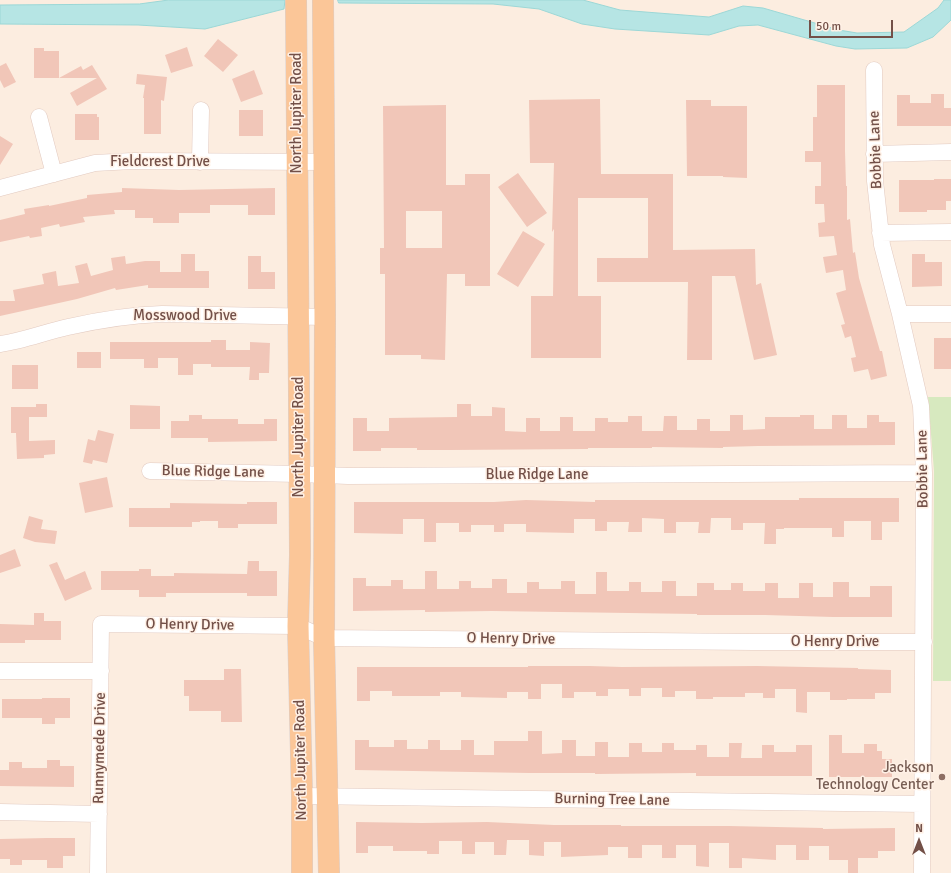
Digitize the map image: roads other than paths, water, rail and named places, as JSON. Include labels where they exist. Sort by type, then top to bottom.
[{"type":"main road","name":"North Jupiter Road","points":[[296,0],[300,556],[298,626],[302,796],[302,873]]},
{"type":"main road","name":"North Jupiter Road","points":[[323,0],[325,318],[324,638],[329,873]]},
{"type":"street","name":"Bobbie Lane","points":[[874,70],[874,154],[880,233],[921,406],[924,473],[922,873]]},
{"type":"street","points":[[200,162],[201,110]]},
{"type":"street","points":[[39,117],[54,174]]},
{"type":"street","points":[[874,154],[951,152]]},
{"type":"street","name":"Fieldcrest Drive","points":[[0,188],[95,163],[132,161],[324,162]]},
{"type":"street","points":[[880,233],[951,232]]},
{"type":"street","name":"Mosswood Drive","points":[[0,344],[13,342],[67,327],[136,315],[162,314],[325,318]]},
{"type":"street","points":[[900,314],[951,314]]},
{"type":"street","name":"Blue Ridge Lane","points":[[150,471],[355,476],[924,473]]},
{"type":"street","name":"O Henry Drive","points":[[101,624],[298,626],[324,638],[924,642]]},
{"type":"street","name":"Runnymede Drive","points":[[98,873],[101,624]]},
{"type":"street","points":[[0,671],[101,671]]},
{"type":"street","name":"Burning Tree Lane","points":[[302,796],[922,804]]},
{"type":"street","points":[[0,812],[99,814]]},
{"type":"water","points":[[169,0],[285,0],[284,9],[205,29],[138,25],[0,24],[0,5],[139,4]]},
{"type":"water","points":[[338,0],[583,0],[620,10],[709,17],[743,6],[763,8],[839,30],[857,33],[904,32],[938,8],[944,0],[951,0],[951,20],[933,37],[907,48],[855,49],[836,46],[758,25],[739,26],[709,35],[615,29],[582,24],[539,9],[493,4],[339,3]]},
{"type":"place","name":"Jackson Technology Center","points":[[942,777]]}]
